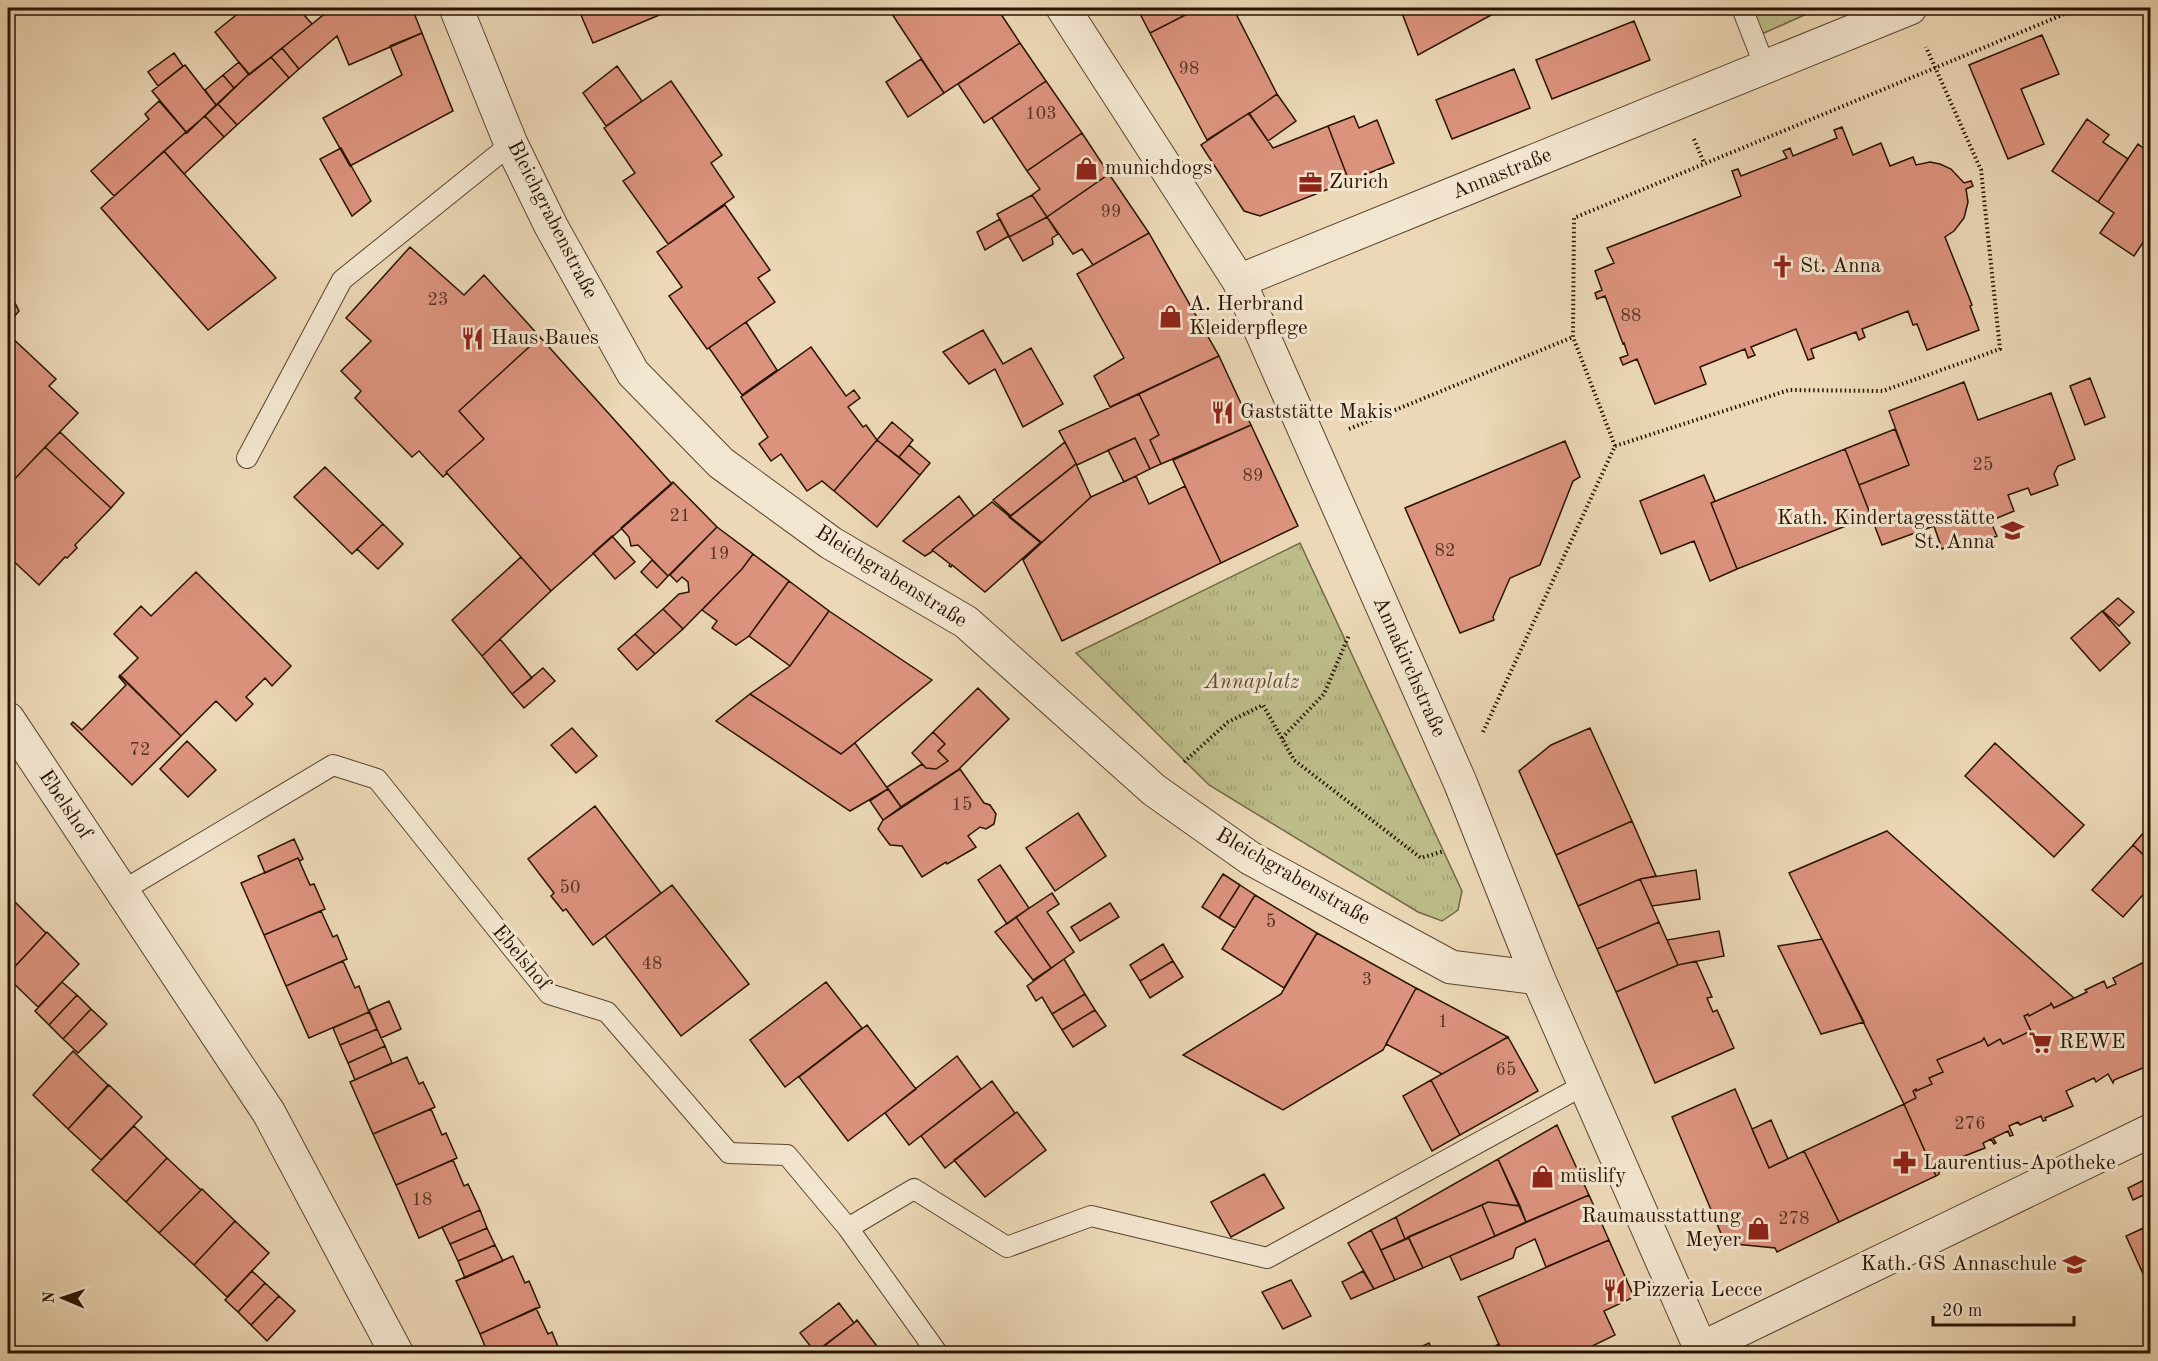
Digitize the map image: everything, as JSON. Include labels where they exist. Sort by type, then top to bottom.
[{"type":"street","name":"Bleichgrabenstraße","points":[[456,8],[511,144],[551,226],[633,372],[721,463],[831,543],[966,622],[1154,790],[1250,858],[1451,967],[1538,978]]},
{"type":"street","name":"Annakirchstraße","points":[[1064,8],[1239,281],[1460,782],[1538,978],[1586,1084],[1698,1352]]},
{"type":"street","name":"Annastraße","points":[[1239,281],[1909,8]]},
{"type":"street","name":"Ebelshof","points":[[8,719],[269,1113],[397,1353]]},
{"type":"street","points":[[1698,1352],[2151,1131]]},
{"type":"lane","points":[[1742,8],[1765,67]]},
{"type":"lane","points":[[247,458],[342,280],[511,144]]},
{"type":"lane","name":"Ebelshof","points":[[122,891],[333,765],[377,779],[549,994],[607,1012],[729,1153],[787,1155],[848,1228],[938,1353]]},
{"type":"lane","points":[[848,1228],[914,1190],[1007,1247],[1091,1216],[1267,1258],[1586,1084]]},
{"type":"path","points":[[1615,446],[1789,390],[1883,391],[2000,349],[1981,170],[1909,8]]},
{"type":"path","points":[[1460,782],[1615,446],[1573,337],[1574,218],[2079,8]]},
{"type":"path","points":[[1311,445],[1573,337]]},
{"type":"path","points":[[1282,738],[1324,694],[1339,654],[1373,585]]},
{"type":"path","points":[[1154,790],[1228,722],[1263,705],[1294,760],[1421,858],[1482,839]]},
{"type":"green space","points":[[1751,8],[1820,8],[1762,34]]},
{"type":"green space","name":"Annaplatz","points":[[1300,543],[1462,891],[1458,910],[1442,921],[1418,912],[1209,785],[1076,653]]},
{"type":"building","points":[[245,8],[298,8],[312,24],[249,75],[215,32]]},
{"type":"building","points":[[332,8],[412,8],[422,33],[349,65],[337,36],[299,69],[282,48]]},
{"type":"building","points":[[578,8],[670,8],[671,10],[593,43]]},
{"type":"building","points":[[896,8],[997,8],[1020,43],[944,93],[890,11]]},
{"type":"building","points":[[1137,8],[1199,8],[1150,33]]},
{"type":"building","points":[[1199,8],[1233,8],[1277,94],[1207,140],[1150,33]]},
{"type":"building","points":[[1412,8],[1504,8],[1418,55],[1402,13]]},
{"type":"building","points":[[1634,21],[1650,60],[1552,99],[1536,60]]},
{"type":"building","points":[[422,33],[453,111],[350,166],[323,118],[402,75],[390,46]]},
{"type":"building","points":[[2042,35],[2059,74],[2021,89],[2044,144],[2008,159],[1969,65]]},
{"type":"building","points":[[1020,43],[1046,81],[984,123],[958,84]]},
{"type":"building","points":[[282,48],[299,69],[289,78],[271,57]]},
{"type":"building","points":[[174,53],[183,66],[158,86],[148,72]]},
{"type":"building","points":[[271,57],[289,78],[237,125],[218,104],[249,74]]},
{"type":"building","points":[[921,59],[944,93],[908,117],[886,82]]},
{"type":"building","points":[[239,62],[249,74],[234,88],[223,75]]},
{"type":"building","points":[[185,65],[216,105],[187,133],[152,91]]},
{"type":"building","points":[[617,66],[642,101],[606,126],[583,93]]},
{"type":"building","points":[[1514,69],[1530,108],[1452,139],[1436,100]]},
{"type":"building","points":[[223,75],[234,88],[216,105],[205,90]]},
{"type":"building","points":[[671,81],[722,155],[711,163],[734,197],[668,244],[623,181],[635,173],[604,128]]},
{"type":"building","points":[[1046,81],[1082,133],[1027,171],[992,118]]},
{"type":"building","points":[[1277,94],[1296,121],[1268,141],[1249,114]]},
{"type":"building","points":[[159,101],[186,132],[114,196],[91,171],[149,119],[145,114]]},
{"type":"building","points":[[218,104],[237,125],[224,137],[205,116]]},
{"type":"building","points":[[1249,113],[1273,148],[1328,126],[1349,181],[1260,216],[1244,211],[1201,145]]},
{"type":"building","points":[[205,116],[224,137],[184,174],[164,151]]},
{"type":"building","points":[[1354,116],[1359,128],[1377,120],[1394,163],[1349,181],[1328,126]]},
{"type":"building","points":[[2087,119],[2109,135],[2103,142],[2128,159],[2098,202],[2052,171]]},
{"type":"building","name":"St. Anna","points":[[1842,127],[1853,155],[1881,143],[1890,166],[1913,157],[1916,165],[1930,162],[1940,164],[1951,169],[1964,183],[1971,181],[1973,186],[1966,189],[1968,202],[1964,218],[1954,231],[1945,237],[1972,305],[1970,306],[1979,330],[1927,350],[1917,324],[1913,325],[1908,311],[1862,329],[1865,337],[1859,340],[1856,332],[1811,349],[1814,358],[1808,360],[1796,329],[1751,347],[1755,355],[1748,358],[1745,349],[1700,367],[1706,384],[1655,404],[1637,359],[1623,365],[1620,358],[1628,355],[1624,343],[1605,296],[1597,299],[1595,293],[1602,290],[1595,271],[1614,263],[1607,248],[1741,196],[1732,171],[1738,169],[1741,176],[1787,158],[1783,151],[1790,148],[1793,156],[1837,138],[1834,130]]},
{"type":"building","points":[[1082,133],[1109,174],[1047,217],[1032,195],[1040,189],[1027,171]]},
{"type":"building","points":[[2138,144],[2150,153],[2150,232],[2134,256],[2100,233],[2114,213],[2098,202]]},
{"type":"building","points":[[341,148],[371,201],[352,216],[320,159]]},
{"type":"building","points":[[164,151],[276,278],[208,330],[101,208]]},
{"type":"building","points":[[1109,174],[1149,233],[1093,265],[1082,249],[1073,254],[1047,217]]},
{"type":"building","points":[[1032,195],[1047,217],[1009,237],[997,214]]},
{"type":"building","points":[[725,205],[770,270],[758,278],[775,302],[707,349],[669,296],[682,287],[657,252]]},
{"type":"building","points":[[1047,217],[1058,234],[1052,238],[1053,244],[1023,261],[1009,237]]},
{"type":"building","points":[[1000,219],[1009,236],[985,250],[977,232]]},
{"type":"building","points":[[1149,233],[1219,356],[1110,407],[1094,376],[1124,358],[1077,274]]},
{"type":"building","points":[[410,247],[464,295],[484,275],[540,337],[459,411],[484,439],[443,477],[419,451],[412,457],[355,398],[361,391],[341,371],[371,341],[346,318]]},
{"type":"building","points":[[8,289],[19,311],[8,324]]},
{"type":"building","points":[[746,322],[777,370],[742,395],[709,348]]},
{"type":"building","points":[[983,330],[1003,364],[1031,348],[1063,404],[1023,427],[995,369],[969,384],[943,352]]},
{"type":"building","points":[[8,334],[56,379],[49,386],[78,413],[8,486]]},
{"type":"building","points":[[540,337],[672,484],[551,591],[446,472],[484,439],[459,411]]},
{"type":"building","points":[[811,347],[846,396],[854,390],[860,398],[848,407],[863,427],[866,425],[877,440],[834,491],[822,481],[807,491],[781,454],[771,461],[759,444],[768,437],[741,397]]},
{"type":"building","points":[[1219,356],[1251,425],[1161,464],[1150,440],[1159,435],[1139,394]]},
{"type":"building","points":[[2090,378],[2105,417],[2085,425],[2070,386]]},
{"type":"building","points":[[1964,382],[1978,420],[2051,393],[2075,459],[2058,466],[2054,474],[2058,485],[2031,495],[2028,488],[2008,495],[2014,511],[1997,518],[1993,527],[1997,536],[1970,547],[1967,539],[1942,549],[1934,526],[1882,545],[1859,485],[1909,465],[1889,411]]},
{"type":"building","points":[[1139,394],[1159,435],[1150,440],[1161,464],[1150,469],[1135,438],[1077,465],[1059,431]]},
{"type":"building","points":[[892,422],[913,440],[899,457],[877,440]]},
{"type":"building","points":[[1251,425],[1298,526],[1221,563],[1173,460]]},
{"type":"building","points":[[1895,429],[1909,465],[1859,485],[1845,449]]},
{"type":"building","points":[[60,432],[124,493],[111,508],[45,447]]},
{"type":"building","points":[[1135,438],[1150,469],[1124,482],[1108,450]]},
{"type":"building","points":[[877,440],[920,475],[877,527],[834,491]]},
{"type":"building","points":[[1565,441],[1580,477],[1573,481],[1540,565],[1510,578],[1493,617],[1494,620],[1460,633],[1405,508]]},
{"type":"building","points":[[1065,442],[1077,465],[1011,516],[993,500]]},
{"type":"building","points":[[909,445],[930,463],[920,475],[899,457]]},
{"type":"building","points":[[45,447],[111,508],[75,545],[77,548],[67,558],[65,557],[39,585],[8,556],[8,486]]},
{"type":"building","points":[[1845,449],[1871,516],[1737,569],[1711,503]]},
{"type":"building","points":[[1076,464],[1091,497],[1041,543],[1009,517]]},
{"type":"building","points":[[325,467],[383,524],[352,554],[294,497]]},
{"type":"building","points":[[1704,475],[1715,501],[1711,503],[1737,569],[1710,581],[1694,541],[1661,554],[1640,501]]},
{"type":"building","points":[[1136,476],[1149,504],[1185,486],[1221,563],[1062,641],[1023,560],[1091,497]]},
{"type":"building","points":[[673,482],[717,527],[668,576],[638,545],[631,546],[629,537],[621,528]]},
{"type":"building","points":[[959,496],[974,516],[933,551],[925,556],[903,541]]},
{"type":"building","points":[[992,502],[1041,542],[985,592],[952,565],[949,566],[950,564],[932,550]]},
{"type":"building","points":[[383,524],[403,544],[378,569],[357,549]]},
{"type":"building","points":[[717,527],[753,554],[742,569],[683,629],[663,609],[679,594],[689,592],[688,582],[682,577],[677,582],[670,575]]},
{"type":"building","points":[[612,536],[635,562],[615,579],[593,553]]},
{"type":"building","points":[[753,554],[789,581],[749,636],[736,645],[712,628],[717,621],[702,610],[742,569]]},
{"type":"building","points":[[521,557],[551,591],[482,656],[452,620]]},
{"type":"building","points":[[652,560],[668,576],[657,588],[641,572]]},
{"type":"building","points":[[196,572],[291,666],[272,686],[265,678],[246,697],[253,704],[236,721],[216,701],[181,736],[120,676],[138,658],[114,634],[141,606],[151,616]]},
{"type":"building","points":[[789,581],[829,611],[790,666],[749,636]]},
{"type":"building","points":[[2118,598],[2134,612],[2119,626],[2103,611]]},
{"type":"building","points":[[663,609],[683,629],[655,654],[635,634]]},
{"type":"building","points":[[829,611],[932,680],[841,754],[750,694],[790,666]]},
{"type":"building","points":[[2102,611],[2130,643],[2100,671],[2071,638]]},
{"type":"building","points":[[635,634],[655,654],[637,670],[618,649]]},
{"type":"building","points":[[500,639],[532,678],[512,694],[482,656]]},
{"type":"building","points":[[543,668],[555,681],[524,708],[512,694]]},
{"type":"building","points":[[120,675],[181,736],[132,785],[71,724],[73,722],[82,730],[126,685],[119,677]]},
{"type":"building","points":[[978,688],[1009,719],[958,770],[901,807],[887,787],[922,764],[926,768],[936,769],[948,761],[938,751],[945,744],[933,732]]},
{"type":"building","points":[[750,694],[841,754],[855,743],[888,789],[850,811],[716,721]]},
{"type":"building","points":[[572,728],[597,756],[576,773],[551,745]]},
{"type":"building","points":[[1590,728],[1632,821],[1556,855],[1519,771],[1551,745]]},
{"type":"building","points":[[933,732],[945,744],[938,751],[948,761],[936,769],[926,768],[912,753]]},
{"type":"building","points":[[187,741],[216,770],[188,797],[160,769]]},
{"type":"building","points":[[1995,743],[2084,825],[2054,857],[1965,776]]},
{"type":"building","points":[[960,769],[984,803],[990,805],[996,814],[994,824],[986,829],[980,827],[968,836],[976,847],[922,877],[902,846],[890,845],[878,829],[883,820]]},
{"type":"building","points":[[888,789],[901,807],[883,820],[870,801]]},
{"type":"building","points":[[595,806],[661,893],[593,945],[566,909],[563,911],[551,896],[554,893],[528,859]]},
{"type":"building","points":[[1078,813],[1106,856],[1055,891],[1026,848]]},
{"type":"building","points":[[1632,821],[1656,876],[1640,879],[1578,906],[1556,855]]},
{"type":"building","points":[[2150,825],[2150,861],[2133,845]]},
{"type":"building","points":[[1887,831],[2074,998],[2054,1008],[2051,1003],[2029,1016],[2028,1014],[2024,1016],[2031,1031],[2003,1044],[2000,1039],[1988,1046],[1984,1038],[1982,1041],[1937,1060],[1943,1072],[1929,1078],[1932,1084],[1913,1091],[1916,1098],[1904,1104],[1789,873]]},
{"type":"building","points":[[294,839],[303,859],[300,861],[298,858],[265,873],[258,856]]},
{"type":"building","points":[[2133,845],[2150,861],[2150,887],[2123,917],[2092,890]]},
{"type":"building","points":[[298,858],[310,885],[314,884],[325,909],[264,935],[241,883]]},
{"type":"building","points":[[1000,865],[1029,908],[1007,924],[978,880]]},
{"type":"building","points":[[1696,870],[1700,899],[1652,906],[1640,879]]},
{"type":"building","points":[[1223,874],[1240,885],[1219,918],[1202,907]]},
{"type":"building","points":[[1640,879],[1659,922],[1597,949],[1578,906]]},
{"type":"building","points":[[672,885],[749,984],[681,1036],[605,936]]},
{"type":"building","points":[[1240,885],[1255,895],[1235,928],[1219,918]]},
{"type":"building","points":[[1052,893],[1059,904],[1047,912],[1074,952],[1051,968],[1016,917]]},
{"type":"building","points":[[1255,895],[1317,933],[1284,988],[1222,949]]},
{"type":"building","points":[[13,900],[46,933],[8,974],[8,906]]},
{"type":"building","points":[[1110,903],[1119,917],[1080,941],[1071,927]]},
{"type":"building","points":[[321,911],[333,937],[337,935],[347,959],[286,986],[264,935]]},
{"type":"building","points":[[1016,917],[1051,968],[1033,980],[995,932]]},
{"type":"building","points":[[1659,922],[1678,965],[1616,992],[1597,949]]},
{"type":"building","points":[[1719,931],[1724,956],[1678,965],[1667,940]]},
{"type":"building","points":[[47,932],[79,964],[38,1007],[8,978],[8,974]]},
{"type":"building","points":[[1317,933],[1416,988],[1383,1050],[1283,1110],[1183,1055],[1281,994]]},
{"type":"building","points":[[1822,939],[1864,1022],[1821,1034],[1778,946]]},
{"type":"building","points":[[1163,944],[1173,961],[1140,981],[1130,965]]},
{"type":"building","points":[[1064,959],[1085,994],[1052,1014],[1042,997],[1036,1001],[1027,986]]},
{"type":"building","points":[[2150,959],[2150,1065],[2114,1080],[2113,1083],[2108,1074],[2096,1082],[2094,1078],[2066,1091],[2073,1106],[2043,1121],[2041,1116],[2020,1125],[2018,1122],[2009,1126],[2013,1135],[2010,1136],[2008,1131],[1993,1138],[1996,1143],[1994,1144],[1991,1139],[1983,1143],[1985,1148],[1962,1157],[1964,1162],[1961,1161],[1939,1172],[1936,1176],[1904,1104],[1916,1098],[1913,1091],[1932,1084],[1929,1078],[1943,1072],[1937,1060],[1982,1041],[1984,1038],[1988,1046],[2000,1039],[2003,1044],[2031,1031],[2024,1016],[2028,1014],[2029,1016],[2051,1003],[2054,1008],[2104,981],[2107,988],[2116,984],[2113,978]]},
{"type":"building","points":[[343,961],[355,988],[359,986],[369,1012],[309,1038],[286,986]]},
{"type":"building","points":[[1173,961],[1183,977],[1150,998],[1140,981]]},
{"type":"building","points":[[1696,961],[1712,997],[1707,998],[1713,1012],[1717,1010],[1734,1048],[1655,1083],[1616,992],[1678,965]]},
{"type":"building","points":[[62,982],[77,995],[49,1025],[35,1011]]},
{"type":"building","points":[[826,982],[862,1028],[785,1087],[750,1040]]},
{"type":"building","points":[[1416,988],[1508,1037],[1442,1074],[1386,1044]]},
{"type":"building","points":[[1085,994],[1095,1010],[1062,1030],[1052,1014]]},
{"type":"building","points":[[77,995],[91,1009],[63,1039],[49,1025]]},
{"type":"building","points":[[389,1001],[401,1029],[381,1038],[369,1010]]},
{"type":"building","points":[[91,1009],[107,1024],[78,1053],[63,1039]]},
{"type":"building","points":[[1095,1010],[1106,1026],[1073,1047],[1062,1030]]},
{"type":"building","points":[[369,1012],[377,1029],[340,1045],[333,1028]]},
{"type":"building","points":[[867,1025],[916,1089],[848,1141],[799,1077]]},
{"type":"building","points":[[377,1029],[385,1046],[348,1063],[340,1045]]},
{"type":"building","points":[[1508,1037],[1538,1091],[1460,1135],[1431,1080]]},
{"type":"building","points":[[385,1046],[392,1063],[355,1080],[348,1063]]},
{"type":"building","points":[[73,1051],[108,1085],[68,1129],[33,1095]]},
{"type":"building","points":[[957,1056],[981,1089],[909,1145],[885,1113]]},
{"type":"building","points":[[407,1057],[419,1084],[423,1082],[435,1107],[373,1134],[350,1082]]},
{"type":"building","points":[[1431,1080],[1460,1135],[1432,1151],[1403,1096]]},
{"type":"building","points":[[992,1081],[1015,1113],[945,1168],[921,1136]]},
{"type":"building","points":[[109,1085],[142,1117],[101,1160],[68,1129]]},
{"type":"building","points":[[1735,1089],[1769,1168],[1804,1151],[1839,1222],[1777,1252],[1775,1248],[1725,1243],[1672,1117]]},
{"type":"building","points":[[1904,1104],[1936,1176],[1839,1222],[1804,1151]]},
{"type":"building","points":[[431,1109],[442,1135],[446,1133],[457,1158],[396,1185],[373,1134]]},
{"type":"building","points":[[1017,1112],[1046,1150],[985,1197],[954,1160]]},
{"type":"building","points":[[1771,1120],[1788,1159],[1769,1168],[1752,1129]]},
{"type":"building","points":[[1557,1125],[1589,1195],[1526,1222],[1498,1159]]},
{"type":"building","points":[[134,1126],[167,1158],[126,1202],[92,1170]]},
{"type":"building","points":[[167,1158],[201,1190],[159,1233],[126,1202]]},
{"type":"building","points":[[1498,1159],[1520,1206],[1488,1202],[1405,1239],[1396,1217]]},
{"type":"building","points":[[453,1160],[464,1186],[468,1184],[480,1210],[419,1238],[396,1185]]},
{"type":"building","points":[[1264,1174],[1284,1208],[1231,1237],[1211,1202]]},
{"type":"building","points":[[2150,1177],[2150,1192],[2133,1200],[2128,1188]]},
{"type":"building","points":[[202,1189],[235,1221],[194,1265],[159,1233]]},
{"type":"building","points":[[1589,1195],[1609,1240],[1546,1267],[1535,1239],[1516,1248],[1513,1258],[1461,1280],[1450,1256]]},
{"type":"building","points":[[1488,1202],[1520,1206],[1526,1222],[1495,1236],[1482,1205]]},
{"type":"building","points":[[1482,1205],[1495,1236],[1423,1268],[1408,1237]]},
{"type":"building","points":[[480,1210],[487,1228],[450,1244],[442,1227]]},
{"type":"building","points":[[1396,1217],[1405,1239],[1381,1250],[1371,1230]]},
{"type":"building","points":[[235,1221],[269,1253],[227,1297],[194,1265]]},
{"type":"building","points":[[2150,1225],[2150,1289],[2126,1236]]},
{"type":"building","points":[[487,1228],[495,1245],[458,1261],[450,1244]]},
{"type":"building","points":[[1371,1230],[1395,1280],[1374,1289],[1348,1243]]},
{"type":"building","points":[[1409,1238],[1423,1268],[1395,1280],[1381,1250]]},
{"type":"building","points":[[1609,1240],[1634,1297],[1604,1311],[1615,1335],[1576,1354],[1503,1354],[1478,1297]]},
{"type":"building","points":[[495,1245],[503,1261],[465,1278],[458,1261]]},
{"type":"building","points":[[513,1256],[525,1283],[529,1281],[540,1307],[480,1334],[456,1281]]},
{"type":"building","points":[[252,1271],[265,1283],[238,1312],[225,1300]]},
{"type":"building","points":[[1363,1271],[1374,1289],[1351,1299],[1342,1282]]},
{"type":"building","points":[[1291,1280],[1311,1316],[1283,1329],[1262,1292]]},
{"type":"building","points":[[265,1283],[279,1296],[251,1325],[238,1312]]},
{"type":"building","points":[[279,1296],[295,1311],[267,1341],[251,1325]]},
{"type":"building","points":[[839,1303],[854,1323],[815,1352],[800,1333]]},
{"type":"building","points":[[536,1308],[548,1334],[552,1332],[561,1354],[488,1354],[480,1334]]},
{"type":"building","points":[[857,1320],[883,1354],[814,1354],[854,1323]]},
{"type":"building","points":[[1429,1343],[1434,1354],[1406,1354]]},
{"type":"building","points":[[1499,1344],[1503,1354],[1479,1354]]},
{"type":"place","name":"munichdogs","points":[[1087,168]]},
{"type":"place","name":"Zurich","points":[[1311,182]]},
{"type":"place","name":"St. Anna","points":[[1782,266]]},
{"type":"place","name":"A. Herbrand Kleiderpflege","points":[[1171,316]]},
{"type":"place","name":"Haus Baues","points":[[473,338]]},
{"type":"place","name":"Gaststätte Makis","points":[[1222,412]]},
{"type":"place","name":"Kath. Kindertagesstätte St. Anna","points":[[2013,530]]},
{"type":"place","name":"REWE","points":[[2041,1042]]},
{"type":"place","name":"Laurentius-Apotheke","points":[[1905,1163]]},
{"type":"place","name":"müslify","points":[[1542,1176]]},
{"type":"place","name":"Raumausstattung Meyer","points":[[1759,1228]]},
{"type":"place","name":"Kath. GS Annaschule","points":[[2075,1264]]},
{"type":"place","name":"Pizzeria Lecce","points":[[1614,1290]]}]
